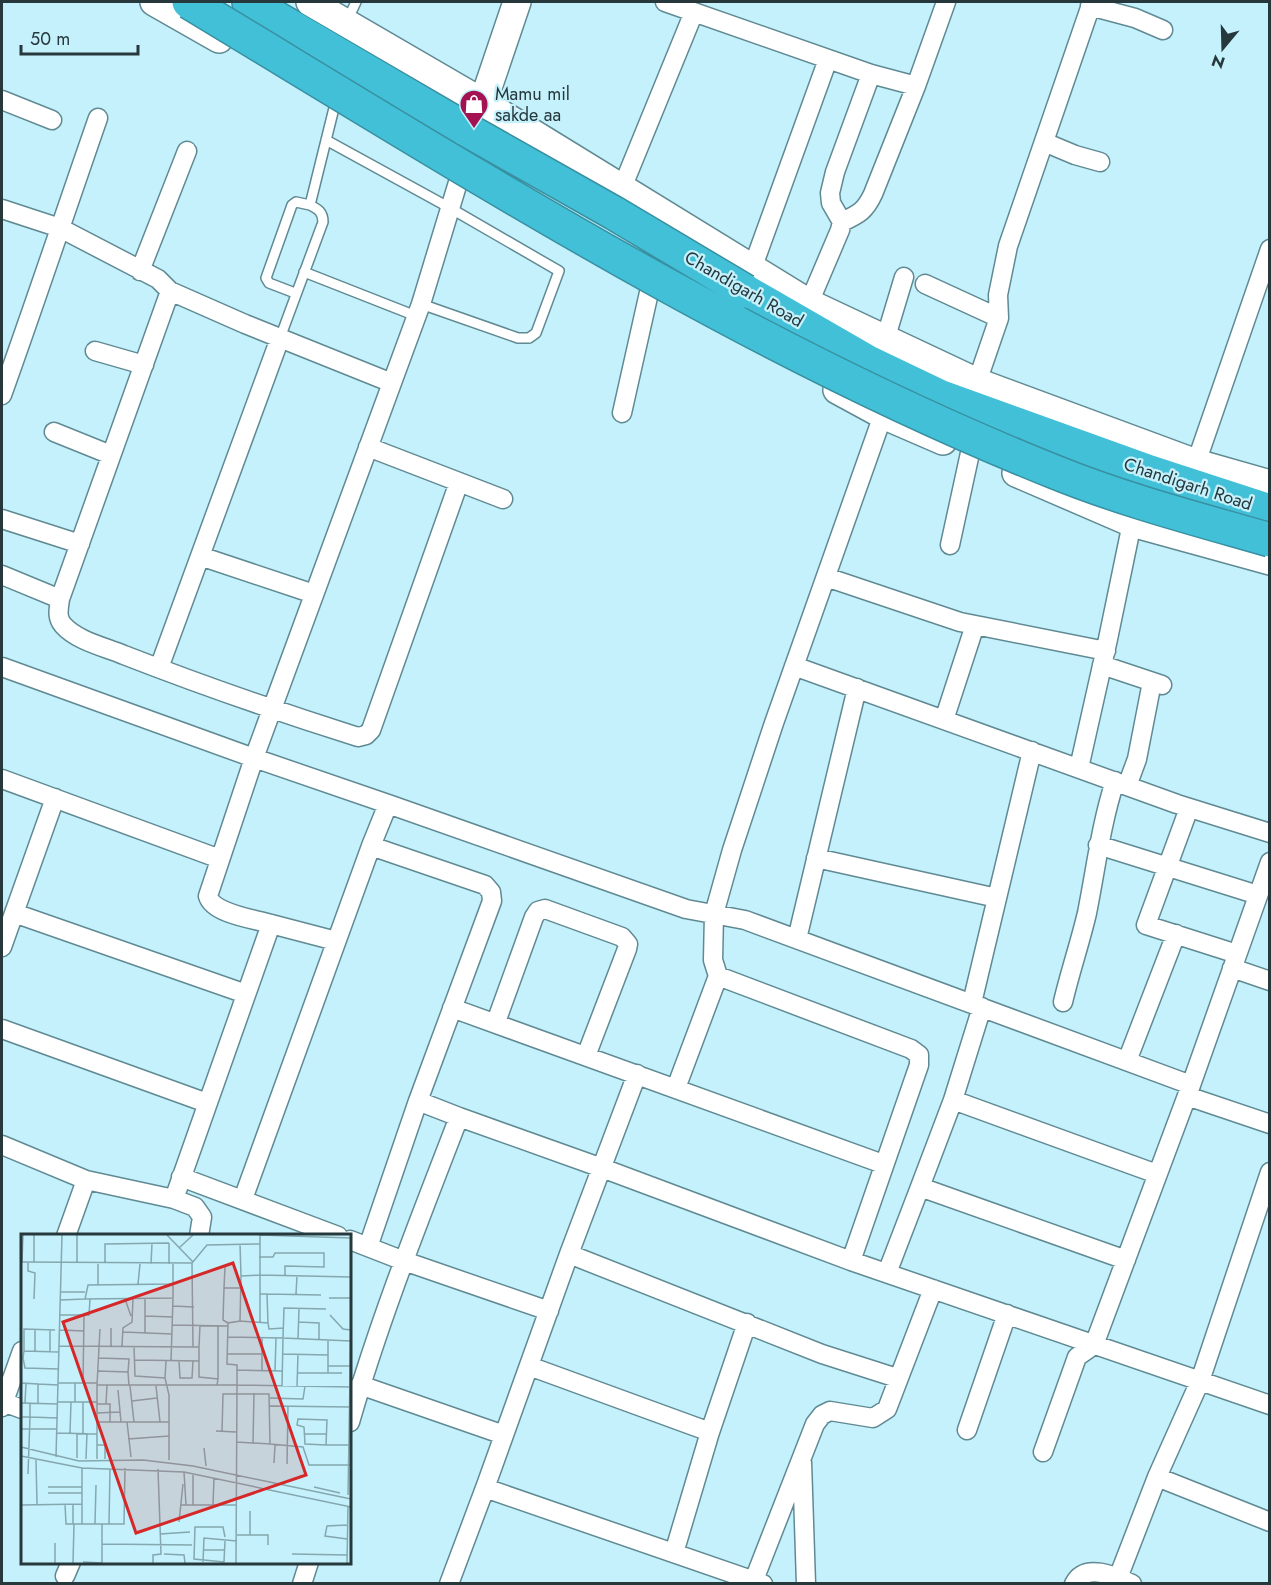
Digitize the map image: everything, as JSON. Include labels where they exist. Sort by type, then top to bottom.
[{"type":"highway","points":[[189,2],[462,167],[734,322],[875,392],[1057,473],[1167,511],[1269,540]]},
{"type":"highway","name":"Chandigarh Road","points":[[249,2],[379,80],[614,213],[870,363],[939,396],[1150,472],[1269,511]]},
{"type":"main road","points":[[154,2],[651,288],[883,415],[1132,523],[1269,561]]},
{"type":"main road","points":[[310,2],[351,12],[483,102],[809,303],[977,382],[1196,463],[1269,484]]},
{"type":"main road","points":[[459,179],[517,2]]},
{"type":"street","points":[[665,2],[871,74],[916,86]]},
{"type":"street","points":[[809,303],[830,257],[842,222],[866,208],[916,86],[946,2]]},
{"type":"street","points":[[977,382],[999,318],[998,295],[1008,246],[1091,4],[1163,30]]},
{"type":"street","points":[[622,188],[694,12]]},
{"type":"street","points":[[752,269],[828,58]]},
{"type":"street","points":[[842,222],[831,203],[830,194],[839,161],[871,74]]},
{"type":"street","points":[[2,100],[52,120]]},
{"type":"street","points":[[2,395],[52,257],[98,118]]},
{"type":"street","points":[[1044,142],[1100,162]]},
{"type":"street","points":[[140,271],[187,151]]},
{"type":"street","points":[[336,942],[218,909],[208,897],[254,758],[419,310],[459,179]]},
{"type":"street","points":[[2,209],[60,228],[158,279],[170,291],[392,383]]},
{"type":"street","points":[[1196,463],[1269,249]]},
{"type":"street","points":[[885,340],[904,276]]},
{"type":"street","points":[[925,284],[999,318]]},
{"type":"street","points":[[622,412],[651,288]]},
{"type":"street","points":[[170,291],[60,599],[58,612],[61,623],[73,634],[272,710],[358,736],[366,735],[371,730],[459,482]]},
{"type":"street","points":[[159,668],[280,338]]},
{"type":"street","points":[[95,351],[144,365]]},
{"type":"street","points":[[676,1088],[718,976],[713,960],[714,914],[732,850],[883,415]]},
{"type":"street","points":[[54,432],[111,455]]},
{"type":"street","points":[[368,447],[503,499]]},
{"type":"street","points":[[950,545],[970,453]]},
{"type":"street","points":[[2,519],[80,544]]},
{"type":"street","points":[[1079,768],[1132,523]]},
{"type":"street","points":[[200,556],[315,594]]},
{"type":"street","points":[[2,575],[60,599]]},
{"type":"street","points":[[826,577],[909,606],[1104,658],[1157,683],[1137,759],[1105,812],[1081,940],[1071,967],[1063,1002]]},
{"type":"street","points":[[944,720],[975,625]]},
{"type":"street","points":[[794,666],[1189,808],[1269,833]]},
{"type":"street","points":[[2,667],[686,909],[745,920],[1127,1061],[1269,1125]]},
{"type":"street","points":[[797,939],[857,688]]},
{"type":"street","points":[[886,1273],[952,1100],[977,1005],[997,898],[1032,752]]},
{"type":"street","points":[[2,778],[220,859]]},
{"type":"street","points":[[2,947],[55,798]]},
{"type":"street","points":[[243,1198],[388,804]]},
{"type":"street","points":[[1189,808],[1146,925],[1176,934],[1234,961],[1269,981]]},
{"type":"street","points":[[368,1247],[418,1101],[492,901],[491,892],[485,885],[371,846]]},
{"type":"street","points":[[1098,846],[1258,895]]},
{"type":"street","points":[[816,858],[997,898]]},
{"type":"street","points":[[1043,1452],[1077,1357],[1094,1345],[1189,1090],[1269,862]]},
{"type":"street","points":[[496,1022],[538,911],[544,909],[622,937],[628,944],[627,949],[586,1056]]},
{"type":"street","points":[[14,913],[246,994]]},
{"type":"street","points":[[174,1199],[271,924]]},
{"type":"street","points":[[1127,1061],[1176,934]]},
{"type":"street","points":[[718,976],[911,1049],[919,1055],[919,1065],[851,1261]]},
{"type":"street","points":[[452,1008],[496,1022],[883,1164]]},
{"type":"street","points":[[2,1029],[207,1103]]},
{"type":"street","points":[[451,1583],[569,1254],[637,1074]]},
{"type":"street","points":[[952,1100],[1158,1174]]},
{"type":"street","points":[[418,1101],[851,1261],[1269,1406]]},
{"type":"street","points":[[351,1418],[360,1385],[404,1261],[459,1117]]},
{"type":"street","points":[[2,1144],[86,1180],[174,1199],[195,1207],[202,1217],[199,1234]]},
{"type":"street","points":[[1074,1584],[1078,1576],[1091,1572],[1125,1581],[1157,1477],[1200,1381],[1269,1172]]},
{"type":"street","points":[[181,1178],[243,1198],[333,1234]]},
{"type":"street","points":[[67,1234],[86,1180]]},
{"type":"street","points":[[920,1187],[1126,1260]]},
{"type":"street","points":[[351,1240],[549,1311]]},
{"type":"street","points":[[569,1254],[822,1354],[897,1378]]},
{"type":"street","points":[[484,1488],[759,1582],[802,1455],[816,1424],[822,1415],[830,1411],[873,1418],[881,1415],[887,1409],[933,1289]]},
{"type":"street","points":[[967,1430],[1007,1314]]},
{"type":"street","points":[[674,1553],[710,1432],[747,1323]]},
{"type":"street","points":[[21,1354],[2,1404],[21,1409]]},
{"type":"street","points":[[529,1366],[710,1432]]},
{"type":"street","points":[[360,1385],[504,1435]]},
{"type":"street","points":[[802,1455],[806,1584]]},
{"type":"street","points":[[1157,1477],[1269,1522]]},
{"type":"street","points":[[302,1584],[309,1564]]},
{"type":"lane","points":[[310,205],[335,105]]},
{"type":"lane","points":[[304,272],[419,310],[518,338],[530,338],[536,333],[559,271],[326,140]]},
{"type":"lane","points":[[280,338],[323,222],[323,216],[319,210],[296,202],[292,205],[266,278],[269,283],[295,293]]},
{"type":"place","name":"Mamu mil sakde aa","points":[[474,130]]}]
